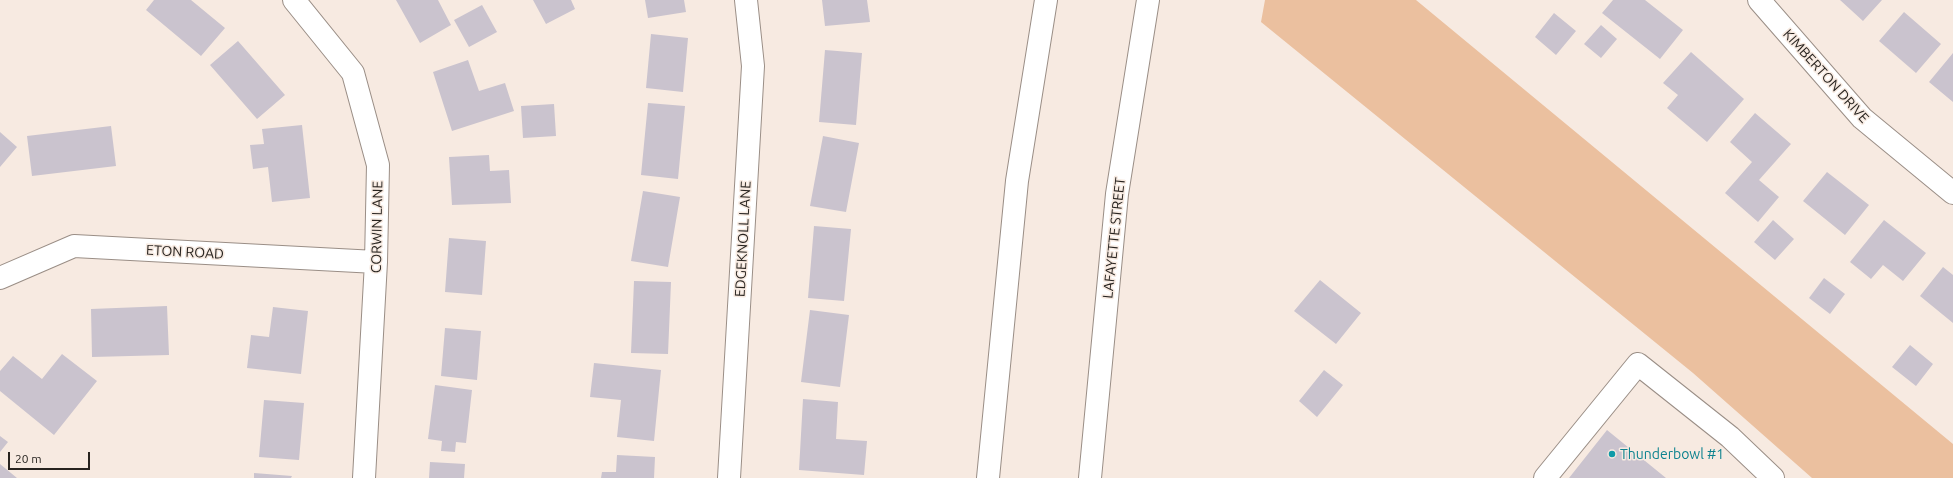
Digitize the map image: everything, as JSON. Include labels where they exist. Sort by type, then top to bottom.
[{"type":"main road","name":"CORWIN LANE","points":[[294,0],[352,73],[378,165],[376,262],[364,478]]},
{"type":"main road","name":"EDGEKNOLL LANE","points":[[729,478],[753,66],[746,0]]},
{"type":"main road","points":[[988,478],[1017,181],[1046,0]]},
{"type":"main road","name":"LAFAYETTE STREET","points":[[1090,478],[1117,194],[1148,0]]},
{"type":"main road","name":"KIMBERTON DRIVE","points":[[1759,0],[1862,118],[1953,193]]},
{"type":"main road","name":"ETON ROAD","points":[[0,278],[74,246],[376,262]]},
{"type":"main road","points":[[1545,478],[1638,364],[1730,437],[1773,478]]},
{"type":"shaded area","points":[[1265,0],[1416,0],[1953,444],[1953,478],[1812,478],[1693,373],[1261,22]]},
{"type":"building","points":[[154,0],[191,0],[225,28],[201,56],[146,10]]},
{"type":"building","points":[[396,0],[438,0],[451,25],[420,43]]},
{"type":"building","points":[[533,0],[571,0],[575,9],[546,24]]},
{"type":"building","points":[[645,0],[684,0],[686,12],[648,18]]},
{"type":"building","points":[[822,0],[867,0],[870,22],[825,26]]},
{"type":"building","points":[[1613,0],[1645,0],[1683,30],[1660,59],[1602,13]]},
{"type":"building","points":[[1840,0],[1882,0],[1863,21]]},
{"type":"building","points":[[482,5],[497,32],[469,47],[454,20]]},
{"type":"building","points":[[1904,12],[1941,44],[1916,73],[1879,41]]},
{"type":"building","points":[[1554,13],[1576,31],[1556,55],[1535,37]]},
{"type":"building","points":[[1601,25],[1617,39],[1601,58],[1584,44]]},
{"type":"building","points":[[651,34],[688,38],[683,92],[646,88]]},
{"type":"building","points":[[238,41],[285,95],[257,119],[210,65]]},
{"type":"building","points":[[825,50],[862,53],[856,125],[819,122]]},
{"type":"building","points":[[1691,52],[1744,99],[1707,142],[1667,108],[1678,95],[1663,83]]},
{"type":"building","points":[[1953,53],[1953,102],[1929,82]]},
{"type":"building","points":[[468,60],[479,91],[505,83],[514,111],[452,131],[433,72]]},
{"type":"building","points":[[648,103],[685,106],[678,179],[641,175]]},
{"type":"building","points":[[554,104],[556,136],[523,138],[521,106]]},
{"type":"building","points":[[1755,113],[1791,144],[1759,180],[1779,197],[1758,222],[1725,193],[1752,162],[1730,142]]},
{"type":"building","points":[[302,125],[310,198],[272,202],[268,167],[253,169],[250,145],[264,144],[262,129]]},
{"type":"building","points":[[111,126],[116,166],[32,176],[27,136]]},
{"type":"building","points":[[0,132],[17,147],[0,167]]},
{"type":"building","points":[[823,136],[859,143],[846,212],[810,206]]},
{"type":"building","points":[[489,155],[490,171],[509,170],[511,203],[452,205],[449,157]]},
{"type":"building","points":[[1827,172],[1869,205],[1845,235],[1803,201]]},
{"type":"building","points":[[643,191],[680,197],[668,267],[631,261]]},
{"type":"building","points":[[1773,220],[1794,239],[1775,260],[1754,242]]},
{"type":"building","points":[[1884,220],[1926,253],[1903,281],[1883,265],[1871,279],[1850,262]]},
{"type":"building","points":[[814,226],[851,229],[844,301],[808,298]]},
{"type":"building","points":[[449,238],[486,241],[482,295],[445,292]]},
{"type":"building","points":[[1943,267],[1953,275],[1953,323],[1920,296]]},
{"type":"building","points":[[1824,278],[1845,294],[1830,314],[1809,298]]},
{"type":"building","points":[[1320,280],[1361,313],[1336,344],[1294,311]]},
{"type":"building","points":[[634,281],[671,282],[668,354],[631,353]]},
{"type":"building","points":[[167,306],[169,355],[92,357],[91,309]]},
{"type":"building","points":[[273,307],[308,311],[301,374],[247,368],[251,335],[269,337]]},
{"type":"building","points":[[810,310],[849,315],[840,387],[801,382]]},
{"type":"building","points":[[445,328],[481,331],[477,380],[441,376]]},
{"type":"building","points":[[1910,345],[1933,364],[1916,386],[1892,367]]},
{"type":"building","points":[[62,354],[97,381],[54,435],[0,391],[0,371],[13,356],[42,379]]},
{"type":"building","points":[[594,363],[661,370],[654,441],[617,437],[621,400],[590,397]]},
{"type":"building","points":[[1324,370],[1343,385],[1317,417],[1299,401]]},
{"type":"building","points":[[435,385],[472,390],[466,443],[456,442],[455,452],[441,451],[442,441],[428,439]]},
{"type":"building","points":[[803,399],[838,402],[836,439],[867,441],[864,475],[799,470]]},
{"type":"building","points":[[264,400],[304,403],[299,460],[259,457]]},
{"type":"building","name":"Thunderbowl #1","points":[[1607,430],[1666,478],[1569,478]]},
{"type":"building","points":[[0,436],[8,442],[0,452]]},
{"type":"building","points":[[617,455],[655,457],[654,478],[601,478],[602,472],[616,472]]},
{"type":"building","points":[[430,462],[465,464],[464,478],[429,478]]},
{"type":"building","points":[[0,464],[17,478],[0,478]]},
{"type":"building","points":[[254,473],[292,476],[291,478],[254,478]]},
{"type":"place","name":"Thunderbowl #1","points":[[1612,454]]}]
